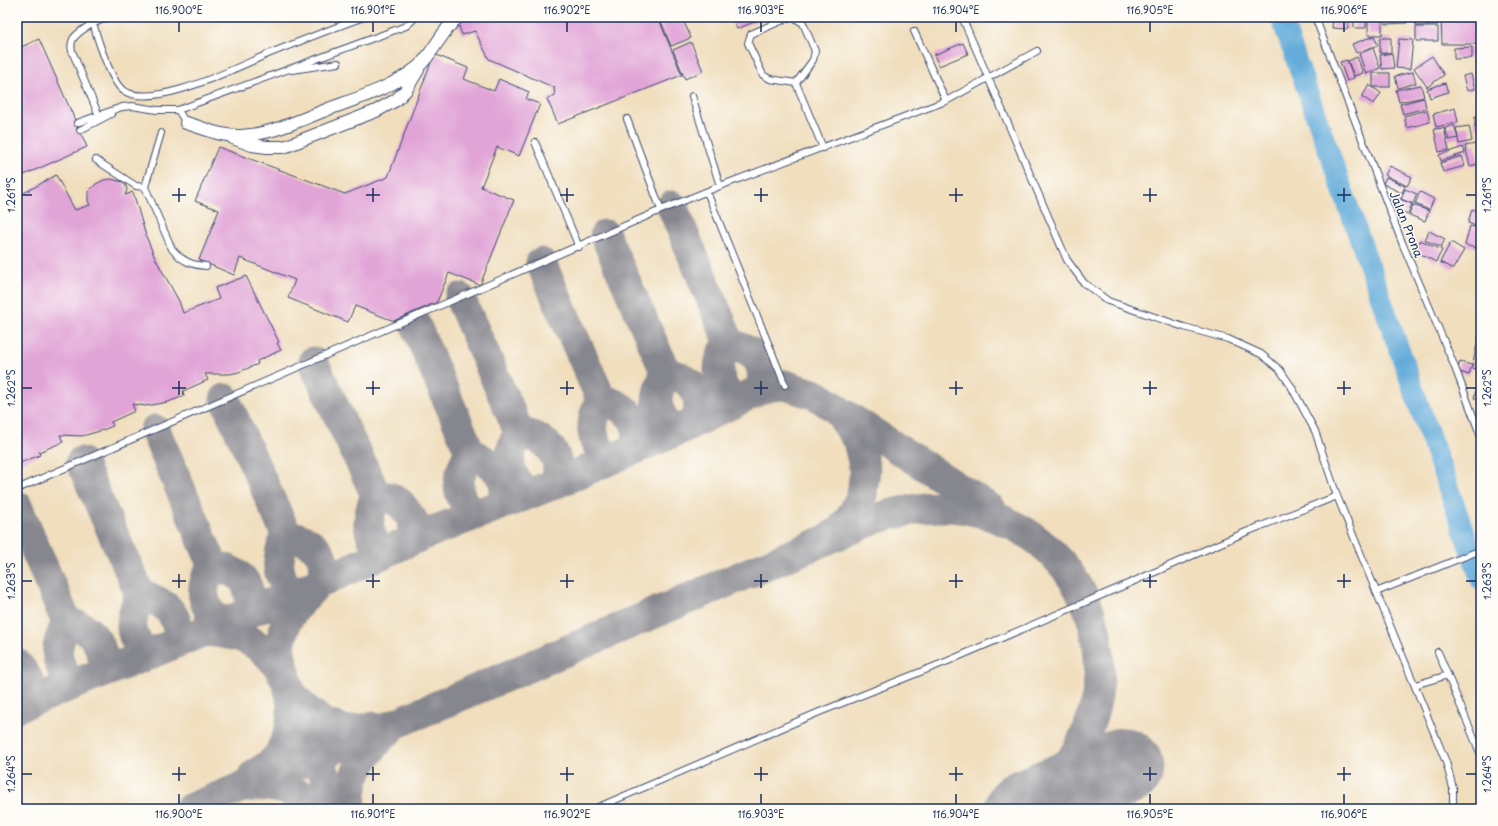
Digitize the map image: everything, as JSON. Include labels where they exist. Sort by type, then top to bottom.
[{"type":"street","points":[[186,123],[252,145],[284,147],[376,111],[396,100],[406,90],[420,65],[449,26],[458,17]]},
{"type":"street","points":[[226,136],[242,136],[261,133],[293,123],[385,87],[403,78],[420,65]]},
{"type":"lane","points":[[99,116],[72,51],[71,44],[93,20],[108,17]]},
{"type":"lane","points":[[93,20],[114,79],[120,88],[133,94],[147,96],[185,88],[275,51],[364,17]]},
{"type":"lane","points":[[77,123],[122,107],[132,106],[166,111],[178,110],[406,26],[416,17]]},
{"type":"lane","points":[[790,17],[751,34],[748,43],[763,75],[770,79],[796,82]]},
{"type":"lane","points":[[793,17],[803,23],[815,51],[813,60],[796,82]]},
{"type":"lane","points":[[962,17],[1067,260],[1084,283],[1108,301],[1184,327],[1228,339],[1261,354],[1280,370],[1291,386],[1315,431],[1337,496],[1446,762],[1453,788],[1453,809]]},
{"type":"lane","name":"Jalan Prona","points":[[1315,17],[1403,245],[1454,365],[1481,437]]},
{"type":"lane","points":[[914,31],[946,101]]},
{"type":"lane","points":[[17,489],[579,247],[661,210],[720,186],[946,101],[1038,51]]},
{"type":"lane","points":[[279,72],[338,63]]},
{"type":"lane","points":[[796,82],[823,148]]},
{"type":"lane","points":[[692,96],[720,186]]},
{"type":"lane","points":[[80,130],[122,107]]},
{"type":"lane","points":[[178,110],[186,123]]},
{"type":"lane","points":[[627,119],[661,210]]},
{"type":"lane","points":[[161,133],[145,187],[172,249],[186,262],[193,265],[206,266]]},
{"type":"lane","points":[[535,142],[579,247]]},
{"type":"lane","points":[[96,160],[136,186],[145,187]]},
{"type":"lane","points":[[707,192],[785,385]]},
{"type":"lane","points":[[594,809],[817,713],[948,661],[1246,532],[1337,496]]},
{"type":"lane","points":[[1376,592],[1481,550]]},
{"type":"lane","points":[[1438,652],[1481,755]]},
{"type":"lane","points":[[1414,685],[1448,675]]},
{"type":"building","points":[[464,17],[658,17],[682,75],[558,124],[547,99],[555,95],[555,88],[489,59],[475,31],[462,35],[457,20]]},
{"type":"building","points":[[659,17],[682,17],[691,38],[671,46]]},
{"type":"building","points":[[732,17],[766,17],[737,29]]},
{"type":"building","points":[[1333,17],[1348,17],[1348,29],[1332,28]]},
{"type":"building","points":[[1354,17],[1366,17],[1366,28],[1354,28]]},
{"type":"building","points":[[1368,17],[1382,17],[1382,35],[1368,35]]},
{"type":"building","points":[[1385,17],[1407,17],[1407,23],[1385,24]]},
{"type":"building","points":[[1415,17],[1438,17],[1438,25],[1416,26]]},
{"type":"building","points":[[1441,17],[1479,17],[1479,44],[1442,44]]},
{"type":"building","points":[[1416,27],[1438,27],[1438,41],[1416,41]]},
{"type":"building","points":[[1374,36],[1378,45],[1356,53],[1352,44]]},
{"type":"building","points":[[1380,38],[1391,38],[1391,53],[1380,53]]},
{"type":"building","points":[[39,39],[87,147],[17,178],[17,49]]},
{"type":"building","points":[[1399,39],[1413,40],[1410,69],[1396,68]]},
{"type":"building","points":[[691,42],[703,71],[685,79],[673,50]]},
{"type":"building","points":[[963,43],[968,54],[939,66],[934,55]]},
{"type":"building","points":[[1472,47],[1472,58],[1454,59],[1454,48]]},
{"type":"building","points":[[1373,48],[1380,68],[1366,74],[1359,54]]},
{"type":"building","points":[[1392,53],[1394,68],[1382,69],[1380,55]]},
{"type":"building","points":[[434,54],[468,68],[464,79],[494,91],[499,79],[529,92],[526,99],[540,104],[519,156],[497,147],[481,187],[514,200],[480,285],[449,273],[437,302],[394,321],[355,306],[348,322],[288,298],[295,280],[240,258],[234,275],[199,260],[219,210],[195,201],[218,147],[345,194],[388,177]]},
{"type":"building","points":[[1432,56],[1444,75],[1427,87],[1414,68]]},
{"type":"building","points":[[1357,57],[1363,73],[1354,76],[1348,61]]},
{"type":"building","points":[[1347,60],[1354,78],[1347,81],[1340,62]]},
{"type":"building","points":[[1413,72],[1416,83],[1398,88],[1395,76]]},
{"type":"building","points":[[1373,73],[1390,73],[1390,87],[1373,87]]},
{"type":"building","points":[[1471,74],[1475,89],[1467,91],[1463,76]]},
{"type":"building","points":[[1445,83],[1448,92],[1430,98],[1427,89]]},
{"type":"building","points":[[1369,85],[1381,93],[1374,104],[1362,97]]},
{"type":"building","points":[[1421,85],[1424,97],[1399,102],[1396,90]]},
{"type":"building","points":[[1424,98],[1426,108],[1403,114],[1400,104]]},
{"type":"building","points":[[1455,108],[1458,122],[1436,127],[1433,114]]},
{"type":"building","points":[[1427,110],[1430,122],[1407,128],[1404,116]]},
{"type":"building","points":[[1475,117],[1481,117],[1481,128],[1475,128]]},
{"type":"building","points":[[1454,125],[1458,138],[1449,140],[1445,128]]},
{"type":"building","points":[[1469,126],[1472,141],[1459,144],[1456,128]]},
{"type":"building","points":[[1444,128],[1449,150],[1439,152],[1434,129]]},
{"type":"building","points":[[1475,144],[1479,164],[1470,166],[1465,146]]},
{"type":"building","points":[[1463,147],[1465,153],[1441,161],[1439,155]]},
{"type":"building","points":[[1462,156],[1465,166],[1443,172],[1440,163]]},
{"type":"building","points":[[1390,166],[1412,177],[1407,186],[1385,175]]},
{"type":"building","points":[[56,175],[75,210],[90,205],[88,201],[88,192],[96,184],[104,180],[111,179],[123,182],[127,190],[125,195],[133,192],[146,236],[155,258],[179,301],[183,313],[219,299],[215,288],[246,276],[279,342],[277,343],[281,350],[257,361],[258,364],[239,372],[230,374],[205,374],[208,380],[183,391],[184,396],[168,402],[146,406],[132,404],[135,411],[111,422],[113,426],[100,431],[82,436],[60,435],[63,442],[39,452],[40,455],[17,464],[17,197]]},
{"type":"building","points":[[1386,177],[1405,186],[1402,193],[1383,184]]},
{"type":"building","points":[[1405,189],[1417,194],[1413,204],[1401,199]]},
{"type":"building","points":[[1420,192],[1434,199],[1429,210],[1415,204]]},
{"type":"building","points":[[1395,197],[1412,204],[1408,214],[1391,207]]},
{"type":"building","points":[[1413,205],[1429,211],[1425,221],[1409,215]]},
{"type":"building","points":[[1472,209],[1481,212],[1481,228],[1468,223]]},
{"type":"building","points":[[1470,226],[1481,229],[1480,249],[1465,245]]},
{"type":"building","points":[[1429,231],[1445,239],[1441,247],[1425,240]]},
{"type":"building","points":[[1420,240],[1442,250],[1436,262],[1415,251]]},
{"type":"building","points":[[1451,242],[1464,250],[1453,269],[1440,262]]},
{"type":"building","points":[[1481,330],[1481,370],[1472,368]]},
{"type":"building","points":[[1460,362],[1472,365],[1469,375],[1457,371]]},
{"type":"building","points":[[1477,386],[1481,387],[1481,399],[1474,398]]},
{"type":"waterway","points":[[1281,17],[1481,580]]},
{"type":"taxiway","points":[[672,206],[730,344]]},
{"type":"taxiway","points":[[605,235],[666,373],[659,390],[657,404],[663,418],[675,432]]},
{"type":"taxiway","points":[[541,263],[601,399]]},
{"type":"taxiway","points":[[460,298],[519,432],[511,450],[510,465],[515,479],[527,494]]},
{"type":"taxiway","points":[[413,319],[470,452],[492,465],[500,474],[504,482],[505,491],[503,500]]},
{"type":"taxiway","points":[[730,344],[723,352],[719,364],[719,370],[723,387],[734,403]]},
{"type":"taxiway","points":[[730,344],[746,350],[757,359],[762,372],[761,389]]},
{"type":"taxiway","points":[[313,362],[376,495],[370,511],[369,526],[373,539],[383,554]]},
{"type":"taxiway","points":[[666,373],[684,379],[690,383],[694,389],[697,395],[698,403],[697,421]]},
{"type":"taxiway","points":[[17,707],[147,655],[324,581],[423,535],[552,485],[681,429],[761,389],[772,386],[785,385],[816,395],[837,409],[858,441],[865,470],[862,494],[854,512],[840,531],[832,536]]},
{"type":"taxiway","points":[[225,399],[286,534],[280,551],[279,566],[282,579],[291,595]]},
{"type":"taxiway","points":[[601,399],[625,410],[635,422],[638,438],[636,448]]},
{"type":"taxiway","points":[[601,399],[594,416],[593,432],[598,446],[603,453],[611,459]]},
{"type":"taxiway","points":[[844,414],[991,509]]},
{"type":"taxiway","points":[[155,430],[213,565]]},
{"type":"taxiway","points":[[519,432],[536,438],[546,444],[554,453],[557,462],[558,482]]},
{"type":"taxiway","points":[[470,452],[462,469],[459,485],[463,499],[467,507],[474,515]]},
{"type":"taxiway","points":[[81,462],[140,594],[134,611],[132,626],[136,640],[147,655]]},
{"type":"taxiway","points":[[376,495],[389,497],[400,503],[412,519],[413,539]]},
{"type":"taxiway","points":[[17,506],[67,623],[59,640],[58,655],[62,669],[73,685]]},
{"type":"taxiway","points":[[189,809],[397,723],[875,519],[930,507],[965,509],[998,518],[1013,525],[1047,548],[1072,578],[1090,612],[1098,649],[1098,687],[1089,725],[1071,760],[1044,790],[1013,809]]},
{"type":"taxiway","points":[[286,534],[303,540],[318,550],[324,563],[324,581]]},
{"type":"taxiway","points":[[213,565],[232,571],[243,579],[249,592],[251,611]]},
{"type":"taxiway","points":[[213,565],[205,582],[204,596],[205,603],[220,624]]},
{"type":"taxiway","points":[[315,586],[295,608],[286,622],[281,642],[280,654],[290,692],[304,708],[323,723],[347,731],[375,727]]},
{"type":"taxiway","points":[[140,594],[157,601],[169,610],[176,623],[178,642]]},
{"type":"taxiway","points":[[67,623],[82,627],[92,635],[102,652],[106,671]]},
{"type":"taxiway","points":[[204,631],[232,635],[248,640],[272,659],[281,671],[287,685],[291,699],[292,714],[284,744],[275,760],[253,776]]},
{"type":"taxiway","points":[[17,664],[29,681],[32,701]]},
{"type":"taxiway","points":[[350,809],[352,785],[357,771],[370,750],[392,727]]},
{"type":"taxiway","points":[[309,737],[338,809]]},
{"type":"taxiway","points":[[247,787],[268,786],[288,790],[308,798],[325,809]]},
{"type":"runway","points":[[1024,809],[1124,767]]}]
